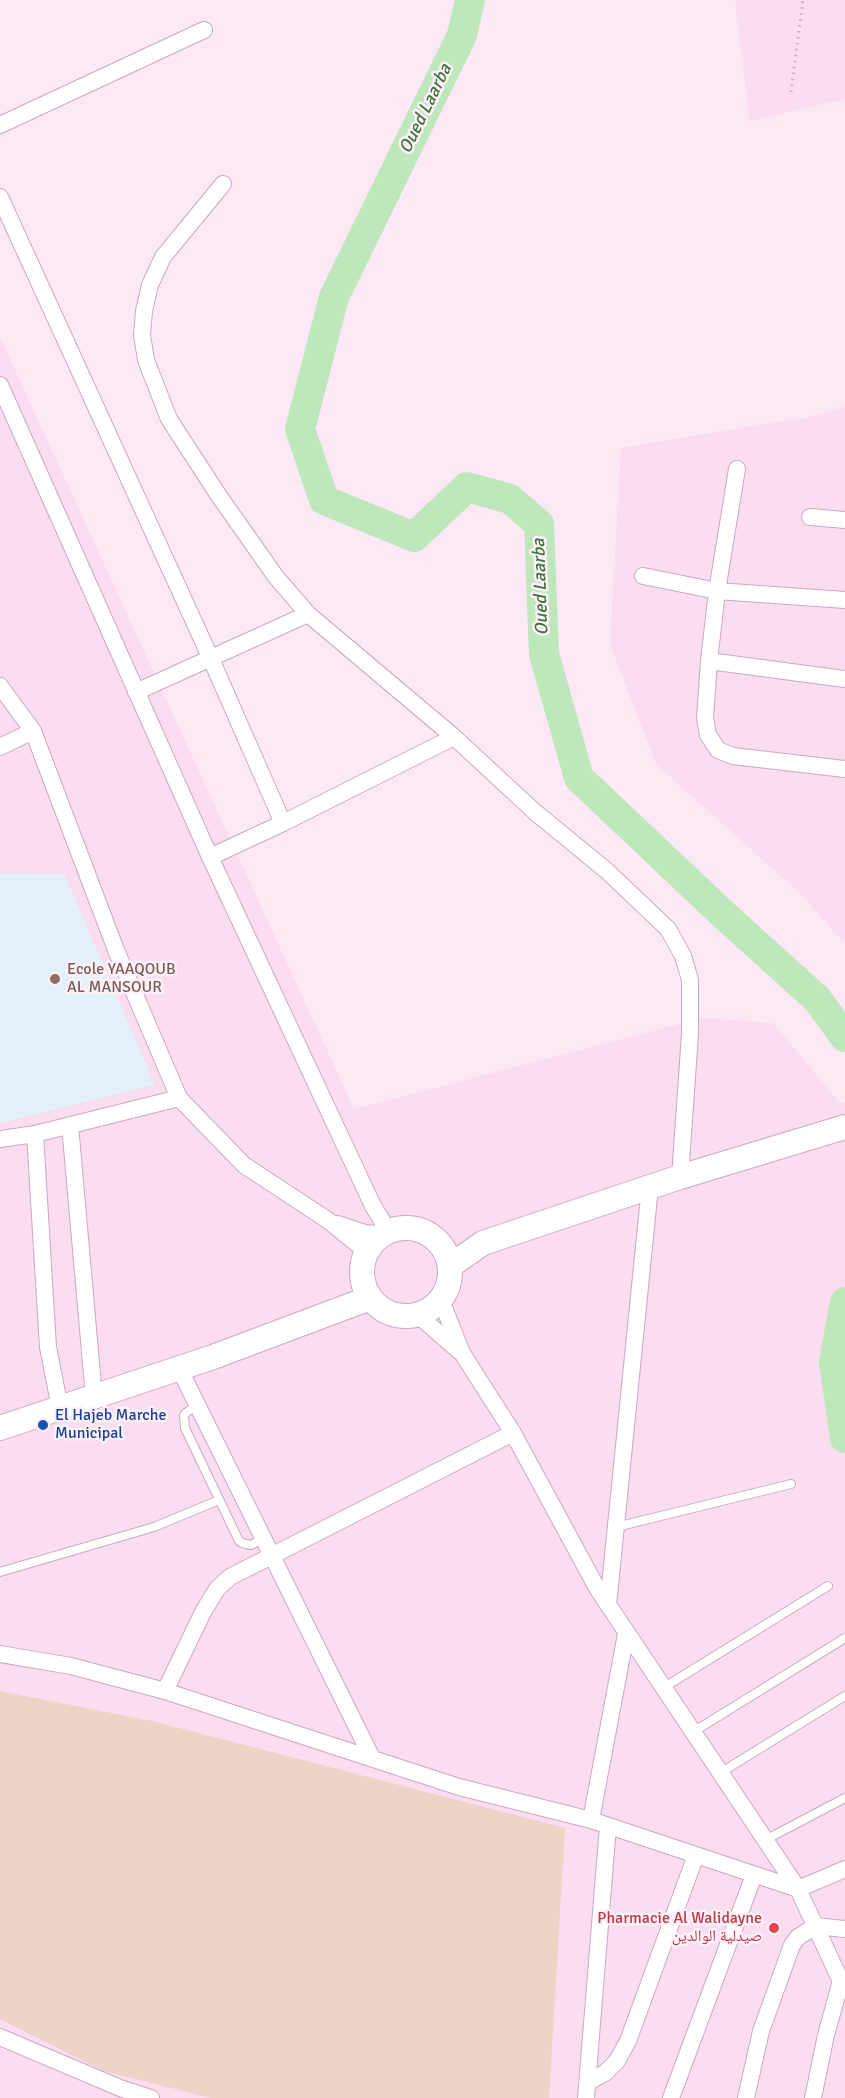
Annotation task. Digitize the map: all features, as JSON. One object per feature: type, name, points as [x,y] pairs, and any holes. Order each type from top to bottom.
[{"type":"street","points":[[0,125],[204,30]]},
{"type":"street","points":[[223,184],[163,257],[150,285],[144,311],[142,335],[146,360],[169,419],[263,559],[308,614],[454,737],[535,812],[608,871],[668,928],[683,956],[690,980],[690,1034],[680,1177]]},
{"type":"street","points":[[0,197],[211,659],[283,823]]},
{"type":"street","points":[[0,385],[210,857],[373,1206],[375,1248],[364,1287],[370,1299],[380,1308],[392,1314],[418,1315],[431,1309],[441,1300],[451,1278],[446,1253],[439,1242],[429,1234],[416,1229],[402,1228],[375,1248],[321,1316]]},
{"type":"street","points":[[737,469],[717,591],[709,661],[705,718],[708,735],[718,750],[734,756],[845,769]]},
{"type":"street","points":[[810,517],[845,520]]},
{"type":"street","points":[[643,576],[717,591],[845,600]]},
{"type":"street","points":[[136,692],[308,614]]},
{"type":"street","points":[[709,661],[845,679]]},
{"type":"street","points":[[0,686],[33,730],[116,950],[179,1098],[244,1165],[329,1221],[375,1248]]},
{"type":"street","points":[[0,747],[33,730]]},
{"type":"street","points":[[210,857],[454,737]]},
{"type":"street","points":[[0,1139],[35,1134],[179,1098]]},
{"type":"street","points":[[70,1125],[94,1397]]},
{"type":"street","points":[[450,1266],[483,1243],[680,1177],[845,1127]]},
{"type":"street","points":[[35,1134],[48,1347],[60,1408]]},
{"type":"street","points":[[608,1605],[650,1187]]},
{"type":"street","points":[[329,1221],[365,1233],[375,1248]]},
{"type":"street","points":[[439,1242],[483,1243]]},
{"type":"street","points":[[0,1428],[179,1368],[370,1299]]},
{"type":"street","points":[[441,1300],[462,1353],[513,1433],[608,1605],[798,1889],[816,1926],[843,1986],[826,2035],[813,2098]]},
{"type":"street","points":[[418,1315],[462,1353]]},
{"type":"street","points":[[179,1368],[372,1758]]},
{"type":"street","points":[[165,1690],[203,1612],[218,1589],[230,1577],[513,1433]]},
{"type":"street","points":[[591,1820],[626,1634]]},
{"type":"street","points":[[0,1654],[71,1666],[165,1690],[459,1787],[591,1820],[798,1889],[845,1869]]},
{"type":"street","points":[[587,2090],[608,1826]]},
{"type":"street","points":[[587,2090],[617,2061],[628,2042],[696,1855]]},
{"type":"street","points":[[671,2098],[754,1875]]},
{"type":"street","points":[[746,2098],[761,2031],[792,1945],[798,1937],[816,1926],[845,1929]]},
{"type":"street","points":[[0,2037],[120,2088],[151,2098]]},
{"type":"lane","points":[[198,1405],[184,1415],[185,1428],[219,1500],[242,1543],[251,1545],[264,1538]]},
{"type":"lane","points":[[616,1527],[790,1484]]},
{"type":"lane","points":[[0,1572],[154,1527],[219,1500]]},
{"type":"lane","points":[[663,1688],[828,1586]]},
{"type":"lane","points":[[692,1732],[845,1638]]},
{"type":"lane","points":[[720,1773],[845,1696]]},
{"type":"lane","points":[[765,1840],[845,1798]]},
{"type":"path","points":[[791,92],[803,0]]},
{"type":"shaded area","points":[[735,0],[845,0],[845,99],[750,121]]},
{"type":"shaded area","points":[[0,337],[354,1109],[703,1018],[773,1023],[840,1103],[845,1102],[845,2098],[0,2098]]},
{"type":"shaded area","points":[[845,407],[845,944],[802,895],[656,764],[610,644],[621,448],[810,417]]},
{"type":"shaded area","name":"Ecole YAAQOUB AL MANSOUR","points":[[0,873],[64,874],[155,1085],[0,1123]]},
{"type":"shaded area","points":[[0,1691],[152,1721],[565,1828],[549,2098],[211,2098],[104,2071],[0,2019]]},
{"type":"waterway","name":"Oued Laarba","points":[[470,0],[462,35],[334,297],[300,429],[324,500],[414,537],[467,487],[510,499],[539,524],[544,654],[579,778],[817,999],[845,1037]]},
{"type":"waterway","name":"Oued Laarba","points":[[845,1302],[834,1362],[845,1438]]},
{"type":"place","name":"Ecole YAAQOUB AL MANSOUR","points":[[55,979]]},
{"type":"place","name":"El Hajeb Marche Municipal","points":[[43,1425]]},
{"type":"place","name":"Pharmacie Al Walidayne صيدلية الوالدين","points":[[774,1928]]}]
